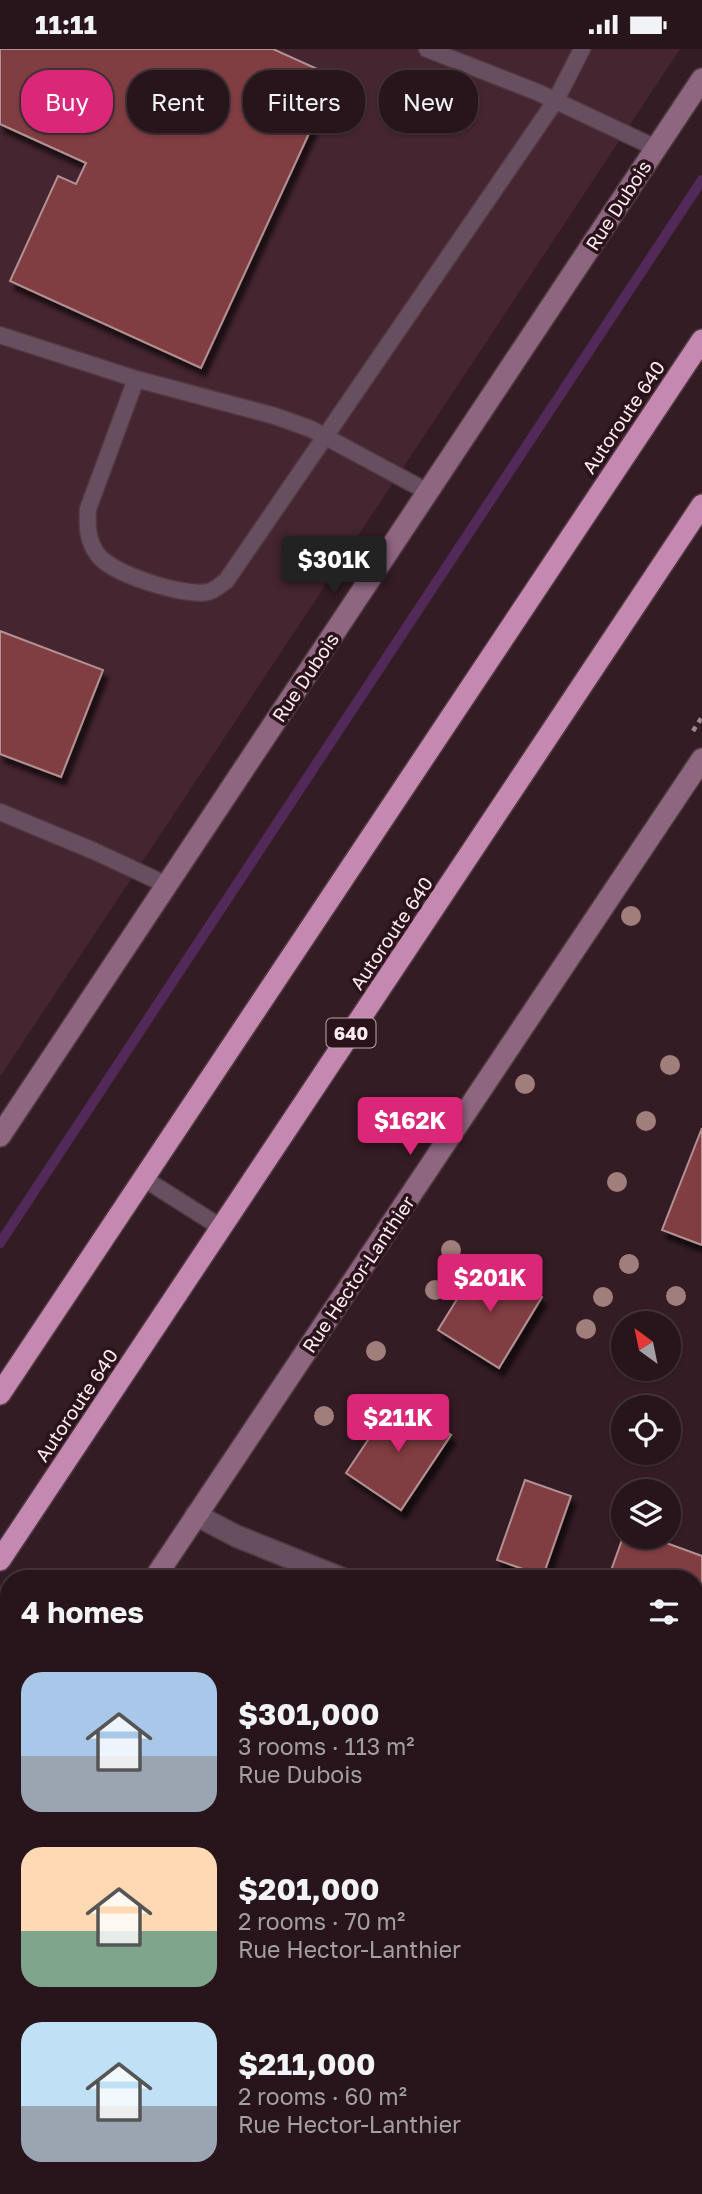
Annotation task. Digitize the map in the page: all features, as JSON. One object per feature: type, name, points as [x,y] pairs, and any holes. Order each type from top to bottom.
[{"type":"highway","name":"Autoroute 640","points":[[0,1394],[702,340]]},
{"type":"highway","name":"Autoroute 640","points":[[0,1560],[702,505]]},
{"type":"street","name":"Rue Dubois","points":[[1,1132],[702,79]]},
{"type":"street","name":"Rue Hector-Lanthier","points":[[160,1570],[702,759]]},
{"type":"street","points":[[196,1515],[236,1536],[321,1570]]},
{"type":"lane","points":[[427,49],[556,100],[656,148]]},
{"type":"lane","points":[[136,379],[88,509],[87,529],[92,547],[100,558],[155,585],[197,593],[211,592],[226,581],[556,100],[582,49]]},
{"type":"lane","points":[[0,335],[136,379],[275,416],[326,434],[428,492]]},
{"type":"lane","points":[[0,812],[167,885]]},
{"type":"lane","points":[[143,1178],[222,1227]]},
{"type":"shaded area","points":[[0,49],[680,49],[0,1077]]},
{"type":"building","points":[[0,49],[273,49],[320,70],[243,70],[243,133],[309,133],[201,368],[10,281],[58,176],[76,184],[86,163],[0,124]]},
{"type":"building","points":[[0,631],[103,670],[61,777],[0,754]]},
{"type":"building","points":[[702,1128],[702,1245],[662,1230]]},
{"type":"building","points":[[482,1259],[542,1297],[499,1368],[438,1330]]},
{"type":"building","points":[[396,1398],[451,1435],[401,1510],[346,1473]]},
{"type":"building","points":[[525,1480],[571,1496],[545,1570],[526,1570],[497,1560]]},
{"type":"building","points":[[681,1548],[702,1556],[702,1570],[611,1570],[619,1549]]},
{"type":"waterway","points":[[0,1243],[702,180]]}]
